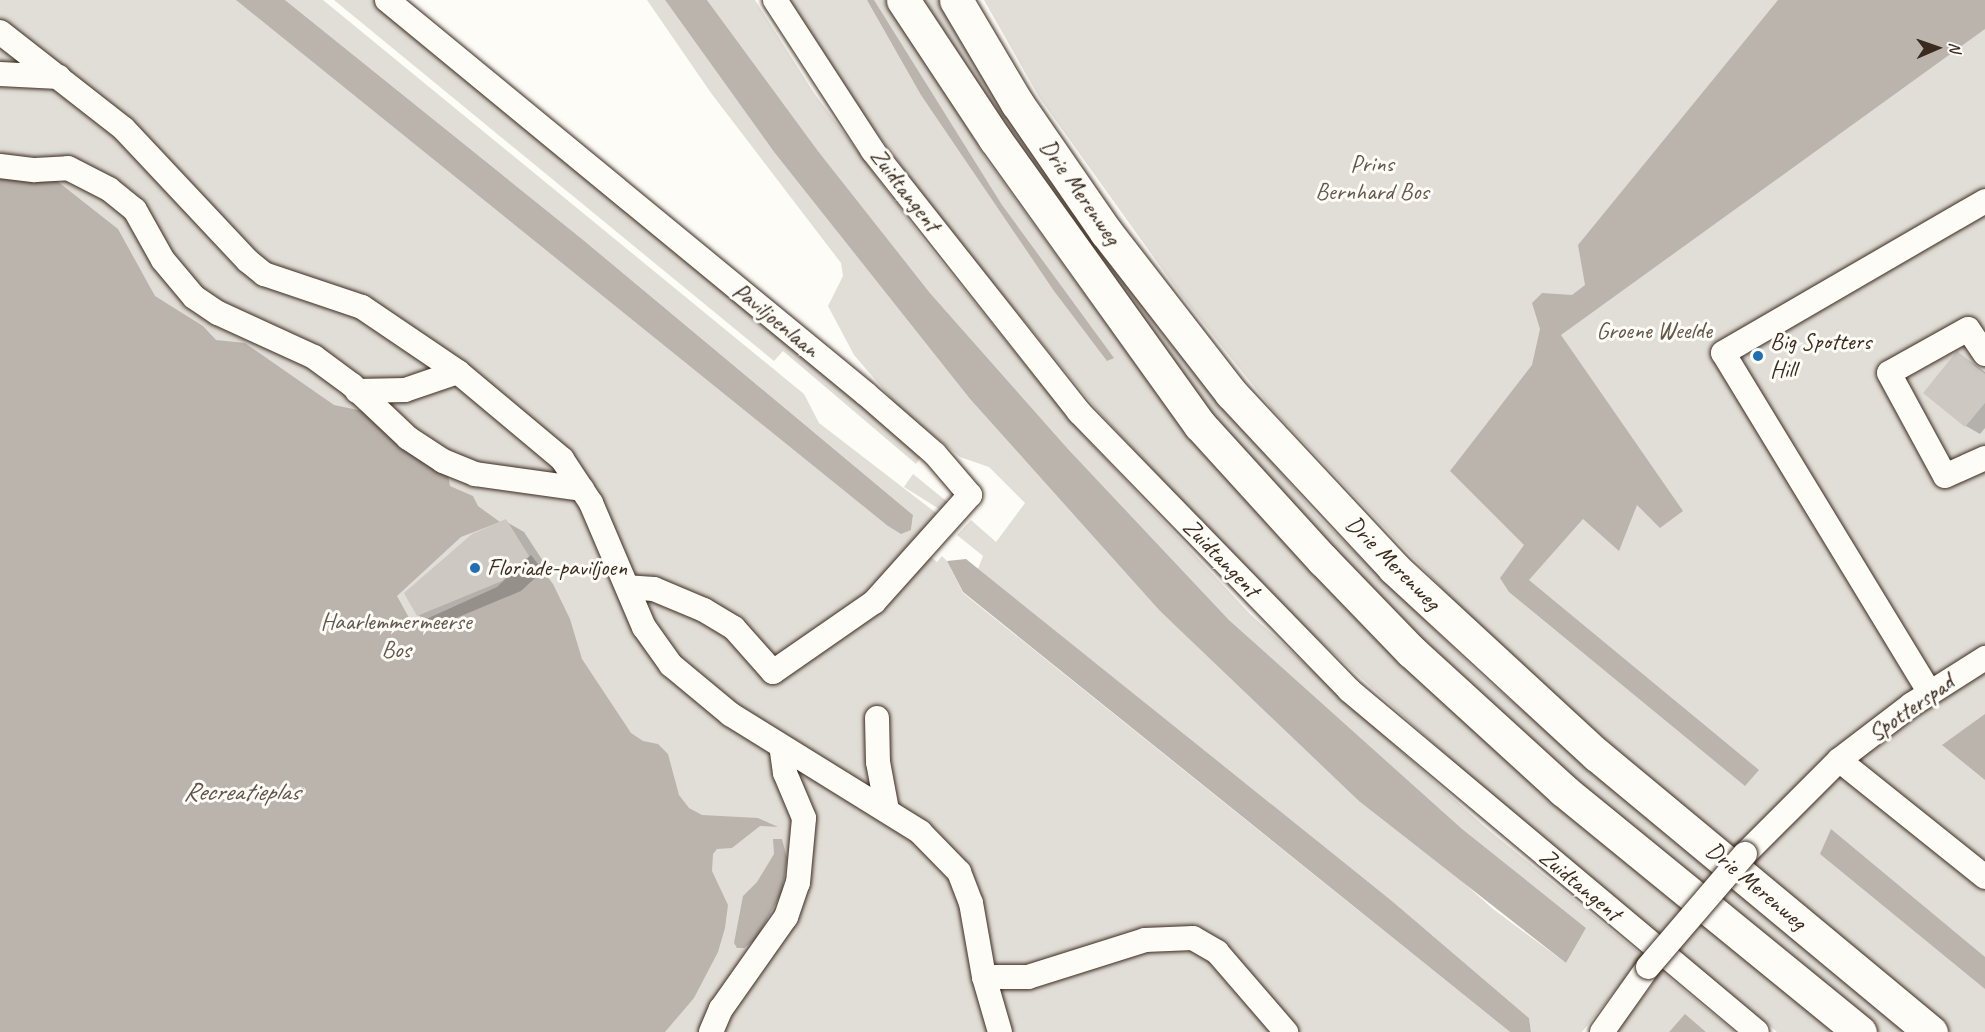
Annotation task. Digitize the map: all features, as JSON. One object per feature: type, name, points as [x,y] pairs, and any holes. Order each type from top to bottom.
[{"type":"highway","name":"Drie Merenweg","points":[[903,0],[921,32],[1063,237],[1200,425],[1315,552],[1411,651],[1563,790],[1860,1032]]},
{"type":"highway","name":"Drie Merenweg","points":[[956,0],[1017,103],[1106,232],[1231,393],[1378,550],[1597,754],[1931,1032]]},
{"type":"street","name":"Paviljoenlaan","points":[[387,0],[866,394],[934,454],[970,495],[904,573],[874,602],[773,672],[734,628],[704,610],[654,589],[628,587]]},
{"type":"street","name":"Zuidtangent","points":[[776,0],[873,151],[1088,420],[1349,690],[1757,1032]]},
{"type":"street","points":[[0,32],[124,129],[224,240],[264,274],[342,297],[362,307],[458,372],[546,443],[582,489],[645,627],[671,665],[716,704],[920,832],[959,872],[975,920],[984,977],[1000,1032]]},
{"type":"street","points":[[0,74],[59,77]]},
{"type":"street","points":[[0,166],[35,170],[68,168],[109,189],[135,210],[163,260],[194,297],[218,313],[314,357],[357,391],[408,438],[483,486],[582,489]]},
{"type":"street","points":[[1930,693],[1723,353],[1985,201]]},
{"type":"street","points":[[1985,354],[1968,329],[1889,373],[1945,476],[1985,458]]},
{"type":"street","points":[[357,391],[405,390],[458,372]]},
{"type":"street","name":"Spotterspad","points":[[1602,1032],[1647,967],[1745,854],[1839,760],[1930,693],[1985,658]]},
{"type":"street","points":[[877,718],[878,762],[888,810]]},
{"type":"street","points":[[711,1032],[725,1002],[786,917],[798,883],[804,818],[785,773],[781,746]]},
{"type":"street","points":[[1839,760],[1985,877]]},
{"type":"street","points":[[984,977],[1029,977],[1145,940],[1193,938],[1217,952],[1286,1032]]},
{"type":"green space","name":"Haarlemmermeerse Bos","points":[[0,0],[248,0],[911,530],[913,515],[582,239],[285,0],[323,0],[804,394],[819,423],[940,516],[916,545],[937,562],[942,556],[947,561],[963,593],[1510,1032],[0,1032]]},
{"type":"green space","points":[[334,0],[374,0],[772,325],[922,455],[916,464],[783,351],[774,361]]},
{"type":"green space","points":[[647,0],[665,0],[774,152],[970,399],[1159,610],[1493,909],[1566,963],[1586,928],[1462,830],[1229,620],[1068,449],[930,293],[818,151],[707,0],[755,0],[814,93],[926,243],[1077,428],[1250,614],[1485,827],[1643,956],[1582,1032],[1531,1032],[1529,1018],[1392,901],[978,569],[983,556],[957,535],[971,520],[996,542],[1025,503],[989,467],[960,457],[897,405],[854,355],[828,306],[843,276],[841,263],[711,93]]},
{"type":"green space","points":[[787,0],[892,0],[984,156],[1147,380],[1315,572],[1844,1032],[1777,1032],[1503,806],[1269,595],[1098,411],[947,227],[836,78]]},
{"type":"green space","points":[[912,0],[939,0],[1009,116],[1095,243],[1175,349],[1317,515],[1483,677],[1911,1032],[1878,1032],[1783,956],[1513,732],[1327,552],[1150,351]]},
{"type":"green space","name":"Groene Weelde","points":[[984,0],[1985,0],[1985,1032],[1950,1032],[1566,706],[1470,618],[1272,409],[1180,294],[1039,97]]},
{"type":"green space","points":[[913,474],[950,504],[944,512],[904,487]]},
{"type":"green space","points":[[1662,972],[1735,1032],[1706,1032],[1685,1015],[1669,1032],[1616,1032]]},
{"type":"water","points":[[236,0],[285,0],[582,239],[913,515],[911,530],[901,534],[888,526]]},
{"type":"water","points":[[665,0],[707,0],[818,151],[930,293],[1068,449],[1229,620],[1462,829],[1586,928],[1566,963],[1359,801],[1159,610],[970,399],[774,152]]},
{"type":"water","points":[[867,0],[874,0],[1002,205],[1114,358],[1107,361],[1054,291],[921,95]]},
{"type":"water","points":[[1778,0],[1985,0],[1985,29],[1561,335],[1683,511],[1660,528],[1637,505],[1619,551],[1583,519],[1529,580],[1759,770],[1745,786],[1509,592],[1500,578],[1524,545],[1450,471],[1532,365],[1540,329],[1532,303],[1542,293],[1572,295],[1585,285],[1578,245]]},
{"type":"water","name":"Recreatieplas","points":[[0,175],[57,181],[118,229],[155,296],[203,326],[216,340],[245,343],[334,405],[363,411],[448,474],[450,486],[473,496],[478,506],[500,522],[461,537],[397,596],[413,625],[497,587],[531,555],[553,584],[570,619],[582,659],[631,733],[643,741],[658,744],[668,754],[679,795],[689,808],[702,815],[758,818],[778,827],[760,826],[732,848],[717,849],[713,854],[712,871],[728,905],[725,928],[718,952],[694,998],[665,1032],[0,1032]]},
{"type":"water","points":[[966,559],[1392,901],[1529,1018],[1531,1032],[1510,1032],[963,592],[947,561]]},
{"type":"water","points":[[1985,714],[1985,780],[1942,745]]},
{"type":"water","points":[[1831,829],[1985,957],[1985,989],[1820,854]]},
{"type":"water","points":[[773,839],[782,839],[787,858],[782,892],[756,939],[744,948],[737,948],[734,943],[743,896],[757,882],[774,854]]},
{"type":"water","points":[[1685,1014],[1706,1032],[1669,1032]]},
{"type":"building","points":[[1957,351],[1985,374],[1985,403],[1965,427],[1923,393]]},
{"type":"building","name":"Floriade-paviljoen","points":[[506,519],[529,556],[502,581],[417,616],[404,593],[472,534]]},
{"type":"place","name":"Big Spotters Hill","points":[[1758,356]]},
{"type":"place","name":"Floriade-paviljoen","points":[[475,568]]},
{"type":"park label","name":"Prins Bernhard Bos","points":[[1372,178]]}]
